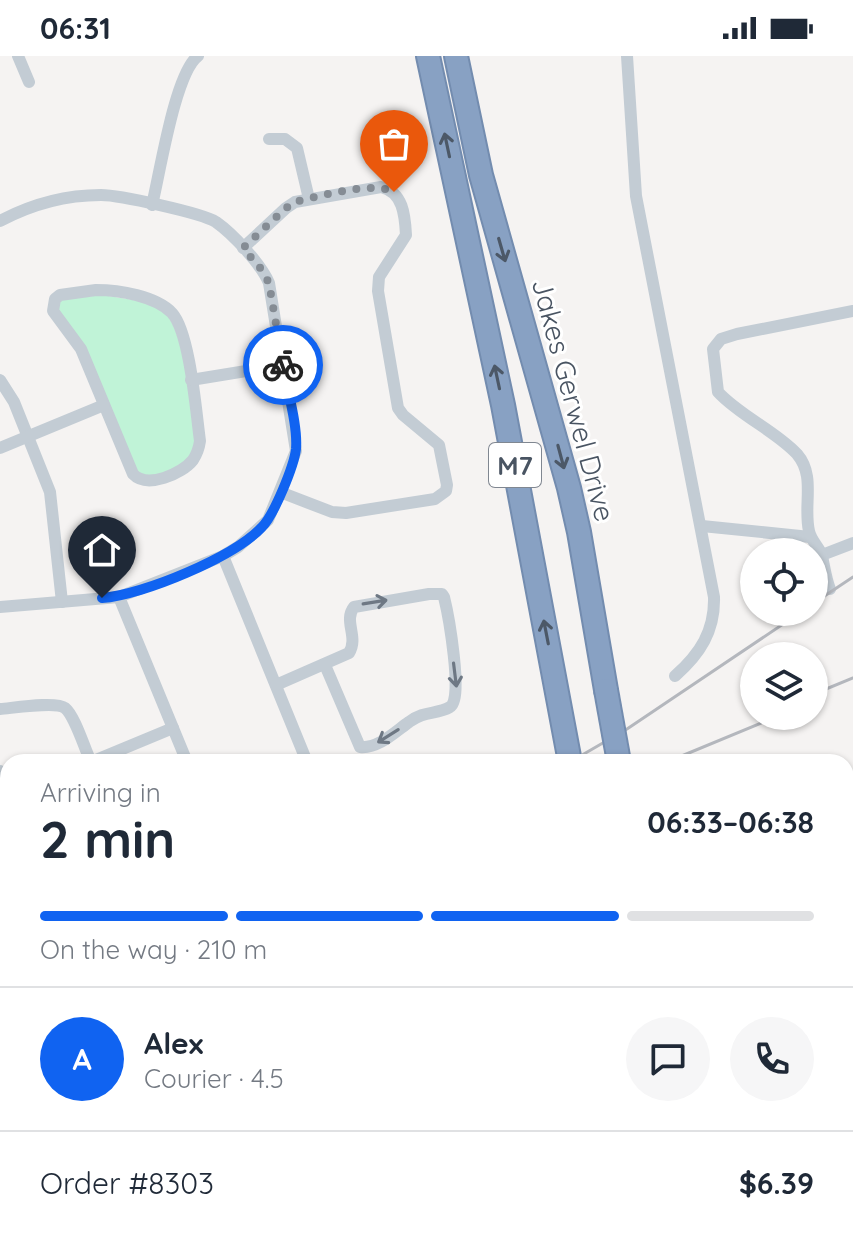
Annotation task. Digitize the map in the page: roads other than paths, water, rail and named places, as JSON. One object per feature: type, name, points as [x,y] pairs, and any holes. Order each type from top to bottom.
[{"type":"highway","name":"M7","points":[[428,56],[503,405],[569,754]]},
{"type":"highway","name":"Jakes Gerwel Drive","points":[[456,56],[484,187],[573,503],[618,754]]},
{"type":"street","points":[[18,56],[29,82]]},
{"type":"street","points":[[152,205],[180,85],[189,64],[198,56]]},
{"type":"street","points":[[627,56],[636,196],[713,586],[714,609],[706,641],[699,653],[675,676]]},
{"type":"street","points":[[269,139],[285,139],[297,148],[309,199]]},
{"type":"street","points":[[243,248],[286,208],[309,199],[381,187],[394,192],[401,202],[406,235],[379,277],[380,304],[398,408],[439,445],[447,485],[446,491],[435,499],[346,513],[332,512],[280,492]]},
{"type":"street","points":[[0,221],[40,203],[89,196],[113,196],[215,221],[243,248],[269,283],[296,451],[262,527],[223,556],[119,597],[0,607]]},
{"type":"street","points":[[105,290],[159,304],[169,310],[181,326],[200,441],[198,450],[183,468],[153,481],[142,480],[133,474],[104,405],[81,349],[55,316],[53,307],[60,295],[105,290]]},
{"type":"street","points":[[702,526],[810,537],[805,511],[809,486],[806,468],[796,453],[718,392],[713,349],[721,339],[737,334],[853,311]]},
{"type":"street","points":[[191,380],[283,365]]},
{"type":"street","points":[[0,380],[14,402],[46,479],[54,508],[62,602]]},
{"type":"street","points":[[0,448],[104,405]]},
{"type":"street","points":[[828,553],[853,543]]},
{"type":"street","points":[[223,556],[304,754]]},
{"type":"street","points":[[828,584],[830,589]]},
{"type":"street","points":[[276,685],[325,665],[352,649],[349,615],[354,607],[429,594],[442,594],[444,597],[456,683],[455,701],[450,707],[422,713],[388,738],[367,748],[360,747],[325,665]]},
{"type":"street","points":[[119,597],[184,754]]},
{"type":"street","points":[[0,709],[63,707],[70,714],[88,754]]},
{"type":"street","points":[[110,754],[173,728]]},
{"type":"railway","points":[[828,594],[853,577]]},
{"type":"railway","points":[[584,754],[627,729],[780,626]]},
{"type":"railway","points":[[828,688],[853,678]]},
{"type":"railway","points":[[686,754],[744,730]]}]
